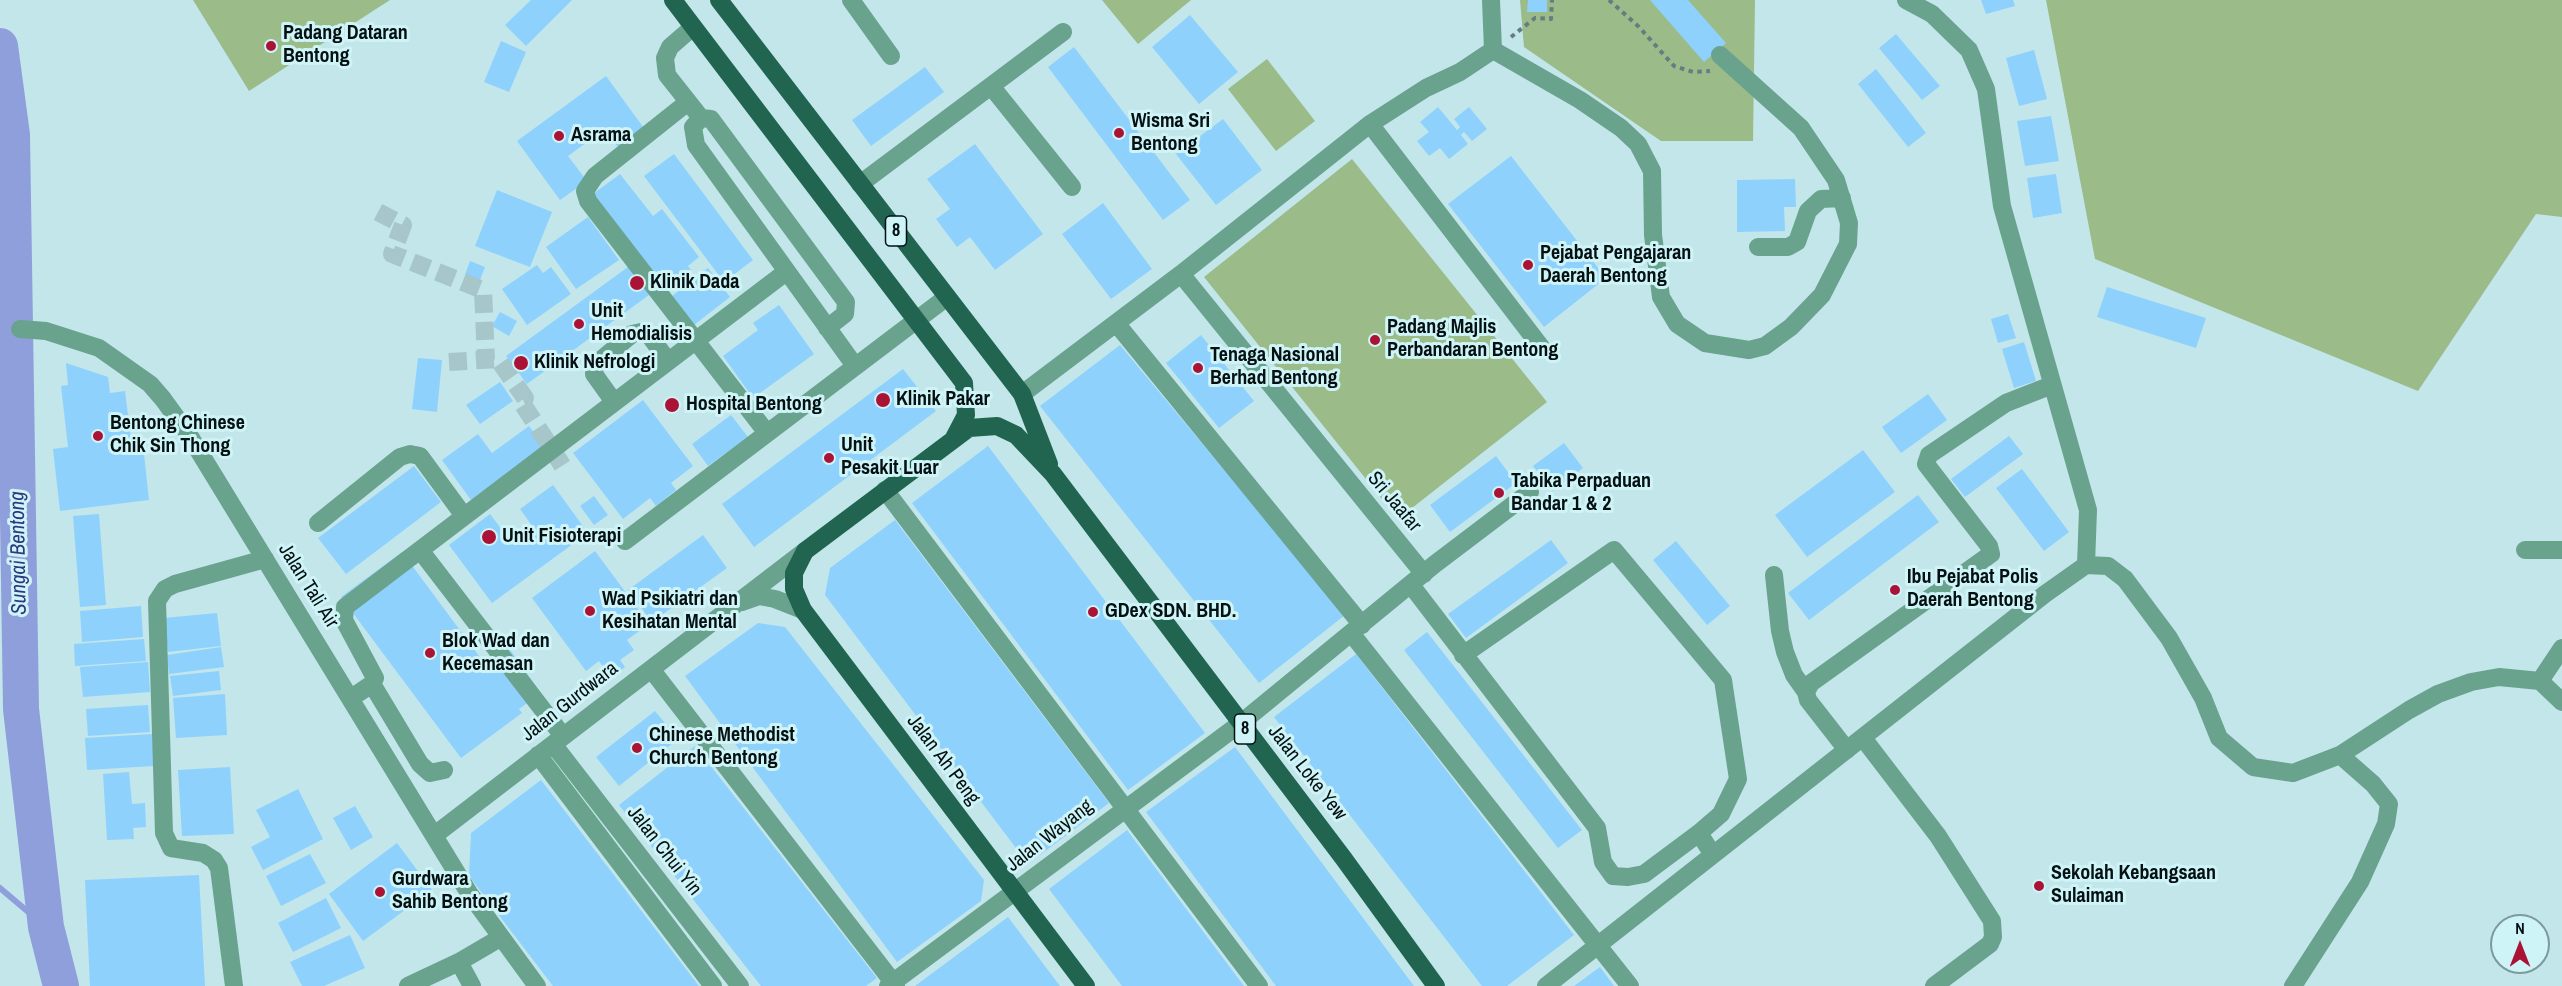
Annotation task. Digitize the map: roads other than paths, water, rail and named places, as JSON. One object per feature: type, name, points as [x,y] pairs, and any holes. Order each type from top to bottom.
[{"type":"main road","name":"8","points":[[673,0],[964,383],[966,415],[953,440]]},
{"type":"main road","name":"8","points":[[719,0],[1022,394],[1053,474]]},
{"type":"main road","points":[[805,551],[969,428],[997,426],[1016,435],[1053,474]]},
{"type":"main road","name":"Jalan Loke Yew","points":[[1053,474],[1344,859],[1436,986]]},
{"type":"main road","name":"Jalan Ah Peng","points":[[805,551],[794,573],[794,589],[803,610],[1086,986]]},
{"type":"street","points":[[851,0],[891,57]]},
{"type":"street","points":[[1491,0],[1493,50]]},
{"type":"street","points":[[1906,0],[1932,14],[1969,50],[1986,89],[2002,207],[2088,510],[2086,565]]},
{"type":"street","points":[[693,27],[670,47],[664,67],[701,118],[711,119],[846,302],[844,314],[827,328]]},
{"type":"street","points":[[860,184],[1063,32]]},
{"type":"street","points":[[1022,394],[1181,274],[1370,124],[1426,88],[1460,72],[1493,50]]},
{"type":"street","points":[[1493,50],[1580,100],[1621,128],[1638,144],[1652,171],[1653,236],[1661,297],[1677,324],[1705,344],[1749,350],[1765,346],[1791,327],[1822,295],[1848,244],[1849,223],[1836,180],[1801,128],[1720,55]]},
{"type":"street","points":[[991,86],[1072,187]]},
{"type":"street","points":[[688,102],[595,176],[585,191],[588,201],[767,433]]},
{"type":"street","points":[[701,118],[693,127],[696,145],[855,366]]},
{"type":"street","points":[[1370,124],[1541,347]]},
{"type":"street","points":[[1758,247],[1788,246],[1797,242],[1808,211],[1814,205],[1821,199],[1842,198]]},
{"type":"street","points":[[351,698],[372,684],[375,678],[344,620],[345,607],[786,272]]},
{"type":"street","name":"Sri Jaafar","points":[[1181,274],[1418,579],[1464,655],[1597,828],[1603,862],[1613,876],[1628,878],[1644,874],[1699,833]]},
{"type":"street","points":[[625,541],[947,297]]},
{"type":"street","points":[[1116,323],[1357,629],[1630,986]]},
{"type":"street","name":"Jalan Tali Air","points":[[20,330],[46,331],[99,348],[150,384],[189,435],[436,834],[469,893],[537,986]]},
{"type":"street","points":[[614,402],[594,374],[595,365],[632,334],[640,332],[649,335],[668,361]]},
{"type":"street","points":[[1806,692],[1811,683],[1990,557],[1989,546],[1929,468],[1926,459],[2006,403],[2052,386]]},
{"type":"street","points":[[318,524],[400,457],[410,454],[420,456],[464,516]]},
{"type":"street","points":[[885,490],[1259,986]]},
{"type":"street","points":[[1240,723],[1530,492]]},
{"type":"street","name":"Jalan Chui Yin","points":[[420,550],[740,986]]},
{"type":"street","points":[[1464,655],[1614,550],[1723,680],[1738,779],[1721,814],[1699,833],[1713,855]]},
{"type":"street","points":[[2525,550],[2562,550]]},
{"type":"street","name":"Jalan Gurdwara","points":[[436,834],[805,551]]},
{"type":"street","points":[[234,986],[219,868],[214,860],[203,853],[171,848],[164,832],[157,601],[165,590],[175,584],[265,559]]},
{"type":"street","points":[[1546,986],[2045,594],[2086,565],[2108,566],[2125,579],[2169,638],[2203,699],[2219,738],[2253,766],[2293,773],[2340,755],[2438,694],[2471,682],[2499,677],[2540,681],[2562,702]]},
{"type":"street","points":[[1774,575],[1780,631],[1794,675],[1806,692],[1808,700],[1847,750]]},
{"type":"street","points":[[732,606],[759,596],[775,599],[803,610]]},
{"type":"street","points":[[2540,681],[2562,648]]},
{"type":"street","points":[[651,669],[892,985]]},
{"type":"street","points":[[372,684],[420,764],[430,773],[444,770]]},
{"type":"street","name":"Jalan Wayang","points":[[892,985],[1125,807],[1240,723]]},
{"type":"street","points":[[1863,738],[1938,836],[1992,921],[1994,937],[1990,944],[1934,986]]},
{"type":"street","points":[[538,755],[713,986]]},
{"type":"street","points":[[2294,986],[2360,882],[2386,824],[2389,804],[2373,784],[2340,755]]},
{"type":"street","points":[[408,986],[459,962],[500,938]]},
{"type":"street","points":[[459,962],[472,986]]},
{"type":"waterway","name":"Sungai Bentong","points":[[0,46],[12,135],[21,709],[46,927],[61,986]]},
{"type":"waterway","points":[[0,888],[46,927]]},
{"type":"tunnel","points":[[378,212],[403,225],[392,254],[483,290],[486,360]]},
{"type":"tunnel","points":[[449,362],[498,359],[525,398],[520,400],[564,468]]},
{"type":"place","name":"Padang Dataran Bentong","points":[[271,46]]},
{"type":"place","name":"Wisma Sri Bentong","points":[[1119,133]]},
{"type":"place","name":"Asrama","points":[[559,136]]},
{"type":"place","name":"Pejabat Pengajaran Daerah Bentong","points":[[1528,265]]},
{"type":"place","name":"Klinik Dada","points":[[637,283]]},
{"type":"place","name":"Unit Hemodialisis","points":[[579,324]]},
{"type":"place","name":"Padang Majlis Perbandaran Bentong","points":[[1375,340]]},
{"type":"place","name":"Klinik Nefrologi","points":[[521,363]]},
{"type":"place","name":"Tenaga Nasional Berhad Bentong","points":[[1198,368]]},
{"type":"place","name":"Klinik Pakar","points":[[883,400]]},
{"type":"place","name":"Hospital Bentong","points":[[672,405]]},
{"type":"place","name":"Bentong Chinese Chik Sin Thong","points":[[98,436]]},
{"type":"place","name":"Unit Pesakit Luar","points":[[829,458]]},
{"type":"place","name":"Tabika Perpaduan Bandar 1 & 2","points":[[1499,493]]},
{"type":"place","name":"Unit Fisioterapi","points":[[489,537]]},
{"type":"place","name":"Ibu Pejabat Polis Daerah Bentong","points":[[1895,590]]},
{"type":"place","name":"Wad Psikiatri dan Kesihatan Mental","points":[[590,611]]},
{"type":"place","name":"GDex SDN. BHD.","points":[[1093,612]]},
{"type":"place","name":"Blok Wad dan Kecemasan","points":[[430,653]]},
{"type":"place","name":"Chinese Methodist Church Bentong","points":[[637,748]]},
{"type":"place","name":"Sekolah Kebangsaan Sulaiman","points":[[2039,886]]},
{"type":"place","name":"Gurdwara Sahib Bentong","points":[[380,892]]}]
